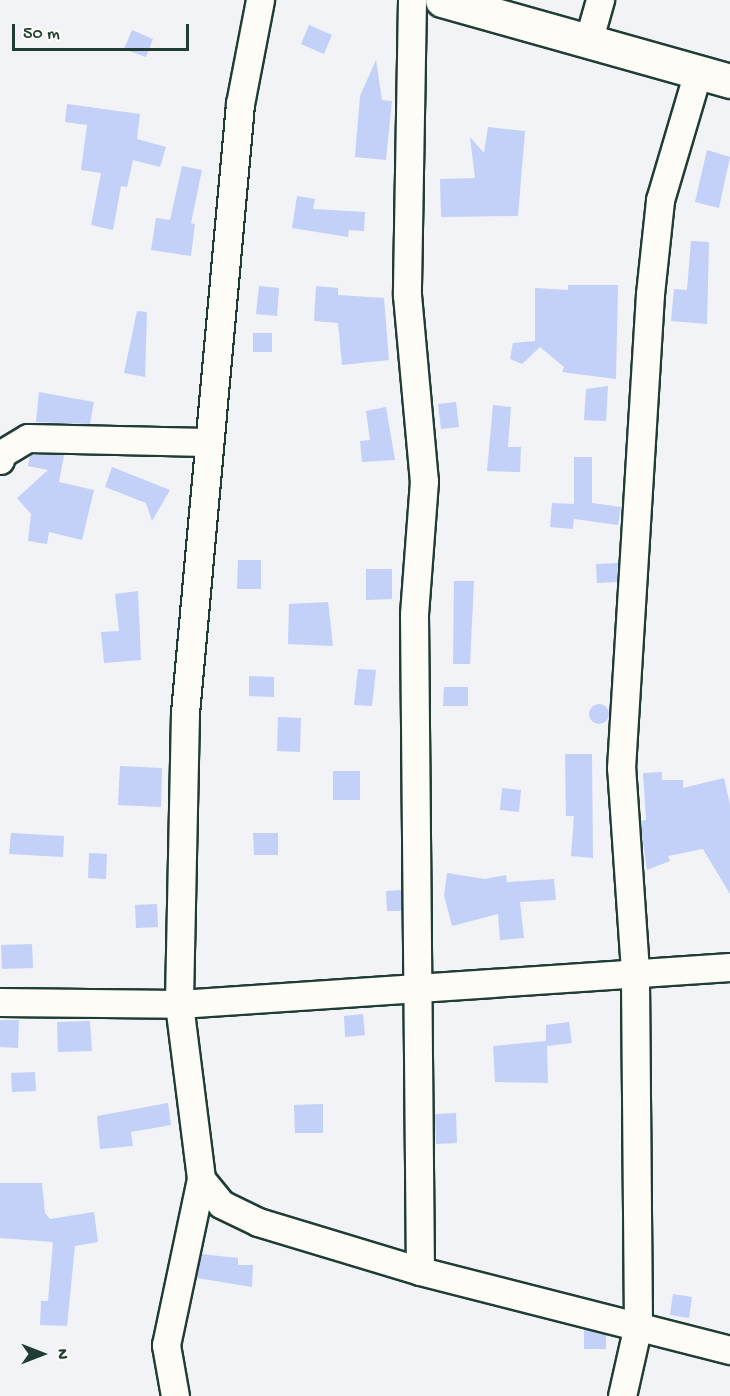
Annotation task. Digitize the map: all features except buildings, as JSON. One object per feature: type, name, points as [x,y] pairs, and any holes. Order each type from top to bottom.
[{"type":"street","points":[[175,1396],[166,1345],[201,1179],[179,1004],[185,713],[206,442],[240,104],[260,0]]},
{"type":"street","points":[[412,0],[407,295],[424,481],[414,615],[420,1271]]},
{"type":"street","points":[[442,0],[730,81]]},
{"type":"street","points":[[588,42],[600,0]]},
{"type":"street","points":[[622,1396],[638,1324],[635,971],[621,768],[650,294],[660,200],[698,72]]},
{"type":"street","points":[[0,460],[1,454],[28,438],[206,442]]},
{"type":"street","points":[[0,1002],[179,1004],[417,991],[635,971],[730,967]]},
{"type":"street","points":[[201,1179],[220,1204],[258,1222],[420,1271],[638,1324],[730,1350]]}]
